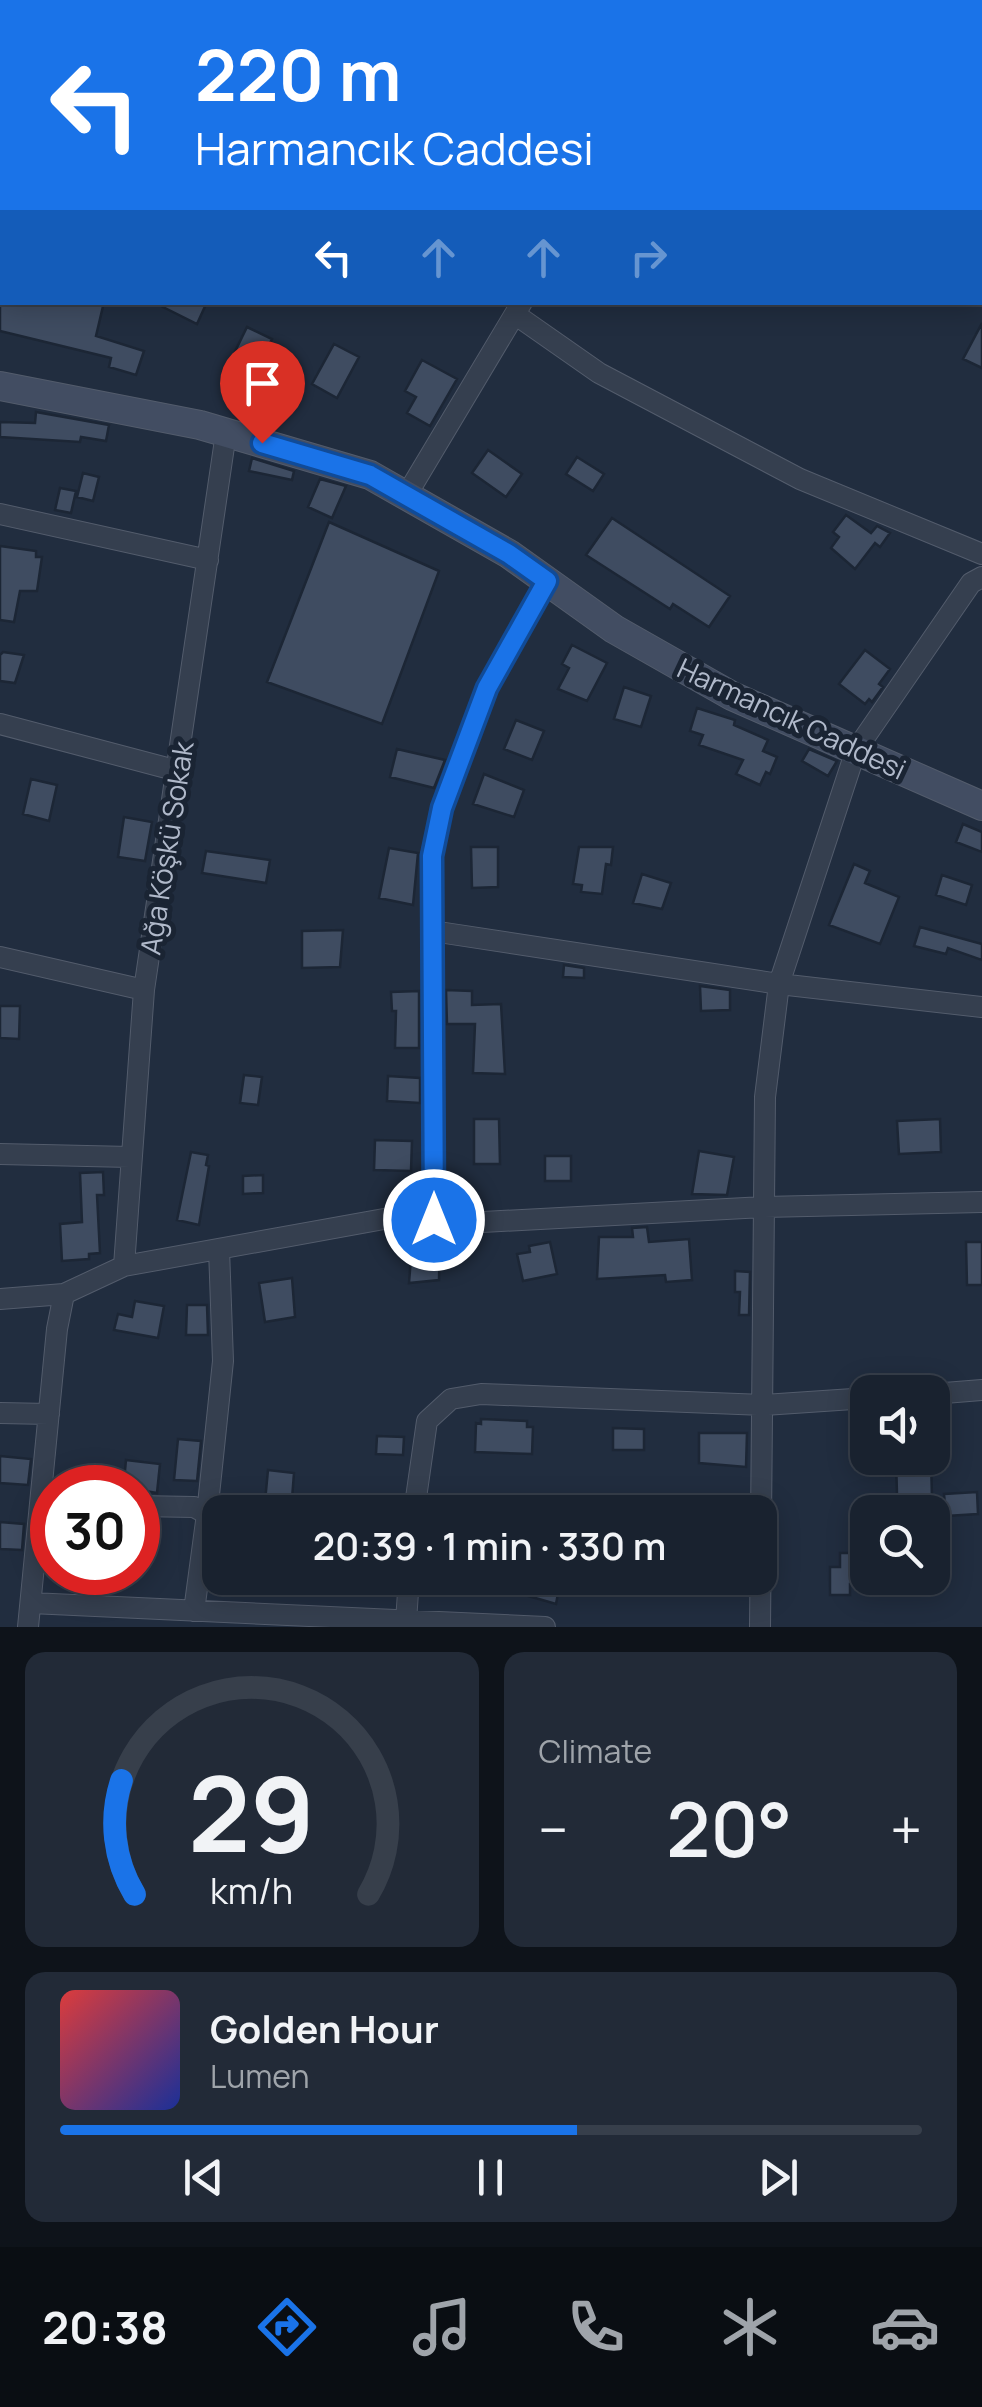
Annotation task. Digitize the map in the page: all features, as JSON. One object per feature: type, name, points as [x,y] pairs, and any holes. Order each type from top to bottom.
[{"type":"street","points":[[406,496],[519,309],[598,373],[800,479],[982,554]]},
{"type":"street","name":"Harmancık Caddesi","points":[[0,386],[226,433],[370,475],[509,554],[614,629],[732,696],[982,806]]},
{"type":"street","name":"Ağa Köşkü Sokak","points":[[124,1266],[144,990],[226,433]]},
{"type":"street","points":[[0,514],[208,560]]},
{"type":"street","points":[[760,1627],[765,1097],[780,984],[856,750],[971,583],[982,577]]},
{"type":"street","points":[[434,1220],[432,856],[442,808],[487,688],[547,581]]},
{"type":"street","points":[[0,724],[178,771]]},
{"type":"street","points":[[432,932],[780,984],[982,1007]]},
{"type":"street","points":[[0,957],[144,990]]},
{"type":"street","points":[[0,1154],[130,1158]]},
{"type":"street","points":[[0,1299],[64,1294],[124,1266],[395,1217],[465,1224],[764,1207],[982,1202]]},
{"type":"street","points":[[209,1495],[222,1361],[220,1249]]},
{"type":"street","points":[[47,1465],[57,1329],[64,1294]]},
{"type":"street","points":[[950,1393],[982,1390]]},
{"type":"street","points":[[416,1495],[426,1421],[451,1399],[481,1394],[764,1405],[850,1399]]},
{"type":"street","points":[[0,1413],[49,1414]]},
{"type":"street","points":[[160,1506],[194,1507],[202,1511]]},
{"type":"street","points":[[194,1611],[202,1551]]},
{"type":"street","points":[[28,1627],[32,1595]]},
{"type":"street","points":[[406,1620],[407,1595]]},
{"type":"street","points":[[31,1603],[545,1627]]},
{"type":"building","points":[[0,305],[103,305],[96,336],[144,351],[136,375],[109,367],[111,358],[0,331]]},
{"type":"building","points":[[159,305],[206,305],[197,324]]},
{"type":"building","points":[[982,323],[982,368],[963,359]]},
{"type":"building","points":[[247,327],[272,339],[251,382],[226,370]]},
{"type":"building","points":[[334,344],[359,357],[337,398],[312,384]]},
{"type":"building","points":[[422,360],[457,379],[430,426],[407,413],[416,397],[405,391]]},
{"type":"building","points":[[36,412],[109,425],[106,441],[81,437],[80,442],[0,437],[0,422],[35,423]]},
{"type":"building","points":[[488,450],[522,474],[506,497],[472,473]]},
{"type":"building","points":[[577,457],[604,474],[593,491],[566,474]]},
{"type":"building","points":[[252,458],[294,471],[292,480],[249,471]]},
{"type":"building","points":[[83,473],[99,477],[93,501],[77,497]]},
{"type":"building","points":[[320,479],[346,486],[332,518],[308,507]]},
{"type":"building","points":[[60,488],[76,491],[71,513],[55,510]]},
{"type":"building","points":[[846,515],[871,533],[877,526],[890,533],[880,547],[875,543],[855,569],[831,548],[839,537],[833,532]]},
{"type":"building","points":[[612,518],[730,596],[709,627],[673,604],[670,609],[586,555]]},
{"type":"building","points":[[329,522],[439,571],[382,724],[267,682]]},
{"type":"building","points":[[0,546],[36,551],[36,557],[42,557],[37,591],[20,591],[14,622],[0,620]]},
{"type":"building","points":[[572,645],[607,663],[587,701],[558,689],[569,668],[562,664]]},
{"type":"building","points":[[865,650],[890,669],[879,684],[883,687],[872,702],[869,699],[865,704],[839,684]]},
{"type":"building","points":[[3,652],[24,655],[15,683],[0,681]]},
{"type":"building","points":[[624,687],[651,696],[641,727],[614,719]]},
{"type":"building","points":[[697,708],[735,720],[734,725],[768,740],[763,751],[777,757],[760,785],[736,774],[743,760],[699,745],[703,735],[690,731]]},
{"type":"building","points":[[516,720],[544,731],[532,760],[504,749]]},
{"type":"building","points":[[397,749],[445,760],[434,788],[390,777]]},
{"type":"building","points":[[809,749],[837,761],[828,776],[802,761]]},
{"type":"building","points":[[484,774],[524,790],[514,817],[473,804]]},
{"type":"building","points":[[31,779],[57,785],[49,821],[23,814]]},
{"type":"building","points":[[124,817],[152,822],[145,861],[118,857]]},
{"type":"building","points":[[963,824],[982,832],[982,852],[956,842]]},
{"type":"building","points":[[471,847],[498,847],[498,887],[472,888]]},
{"type":"building","points":[[579,847],[613,847],[602,894],[581,892],[582,885],[573,884]]},
{"type":"building","points":[[389,848],[418,853],[413,905],[379,898]]},
{"type":"building","points":[[206,851],[270,860],[266,883],[202,873]]},
{"type":"building","points":[[854,864],[870,871],[865,883],[899,897],[880,944],[829,925]]},
{"type":"building","points":[[642,874],[671,883],[662,909],[633,903]]},
{"type":"building","points":[[942,875],[972,885],[966,905],[936,895]]},
{"type":"building","points":[[920,927],[982,944],[982,960],[948,948],[946,954],[914,946]]},
{"type":"building","points":[[343,930],[340,967],[302,968],[302,931]]},
{"type":"building","points":[[564,965],[584,968],[584,978],[563,977]]},
{"type":"building","points":[[700,986],[730,990],[730,1010],[701,1011]]},
{"type":"building","points":[[446,990],[472,991],[472,1005],[501,1004],[505,1074],[473,1073],[475,1024],[447,1024]]},
{"type":"building","points":[[419,991],[419,1048],[395,1048],[396,1011],[392,1011],[391,992]]},
{"type":"building","points":[[0,1006],[20,1006],[19,1039],[0,1038]]},
{"type":"building","points":[[244,1075],[262,1077],[258,1105],[240,1103]]},
{"type":"building","points":[[388,1076],[420,1078],[420,1103],[387,1101]]},
{"type":"building","points":[[474,1119],[499,1119],[500,1164],[474,1164]]},
{"type":"building","points":[[940,1119],[941,1152],[899,1154],[897,1121]]},
{"type":"building","points":[[375,1140],[412,1141],[411,1171],[374,1170]]},
{"type":"building","points":[[699,1151],[734,1157],[727,1195],[692,1194]]},
{"type":"building","points":[[191,1152],[208,1155],[199,1225],[177,1220]]},
{"type":"building","points":[[545,1156],[571,1156],[571,1181],[545,1181]]},
{"type":"building","points":[[103,1172],[104,1195],[97,1195],[100,1253],[89,1254],[89,1259],[62,1261],[60,1224],[82,1222],[80,1173]]},
{"type":"building","points":[[263,1175],[263,1193],[243,1194],[243,1176]]},
{"type":"building","points":[[647,1227],[649,1242],[689,1239],[692,1280],[666,1282],[665,1275],[597,1279],[599,1237],[633,1237],[632,1228]]},
{"type":"building","points":[[413,1232],[440,1235],[439,1280],[409,1283]]},
{"type":"building","points":[[550,1242],[557,1274],[523,1281],[517,1254],[530,1252],[529,1246]]},
{"type":"building","points":[[966,1242],[982,1242],[982,1285],[967,1285]]},
{"type":"building","points":[[735,1271],[750,1272],[749,1315],[739,1315],[740,1292],[735,1292]]},
{"type":"building","points":[[292,1278],[295,1317],[265,1322],[259,1283]]},
{"type":"building","points":[[135,1301],[164,1306],[158,1338],[114,1330],[118,1314],[132,1317]]},
{"type":"building","points":[[187,1305],[207,1305],[208,1335],[186,1335]]},
{"type":"building","points":[[481,1419],[527,1421],[527,1427],[533,1427],[532,1454],[475,1452],[476,1423],[481,1424]]},
{"type":"building","points":[[613,1428],[644,1429],[644,1450],[613,1450]]},
{"type":"building","points":[[699,1433],[747,1433],[746,1467],[699,1463]]},
{"type":"building","points":[[377,1436],[404,1437],[403,1455],[376,1454]]},
{"type":"building","points":[[178,1439],[201,1441],[197,1481],[174,1480]]},
{"type":"building","points":[[0,1456],[31,1459],[28,1485],[0,1483]]},
{"type":"building","points":[[126,1460],[160,1464],[160,1465],[126,1465]]},
{"type":"building","points":[[268,1470],[294,1473],[292,1495],[266,1495]]},
{"type":"building","points":[[896,1475],[931,1475],[932,1495],[897,1495]]},
{"type":"building","points":[[977,1492],[978,1514],[950,1516],[950,1495],[944,1494]]},
{"type":"building","points":[[0,1522],[24,1524],[22,1550],[0,1549]]},
{"type":"building","points":[[840,1553],[850,1553],[850,1595],[830,1595],[830,1567],[840,1567]]},
{"type":"building","points":[[525,1595],[558,1595],[556,1604]]},
{"type":"route","points":[[262,443],[370,475],[509,554],[547,581],[487,688],[442,808],[432,856],[434,1220]]}]
